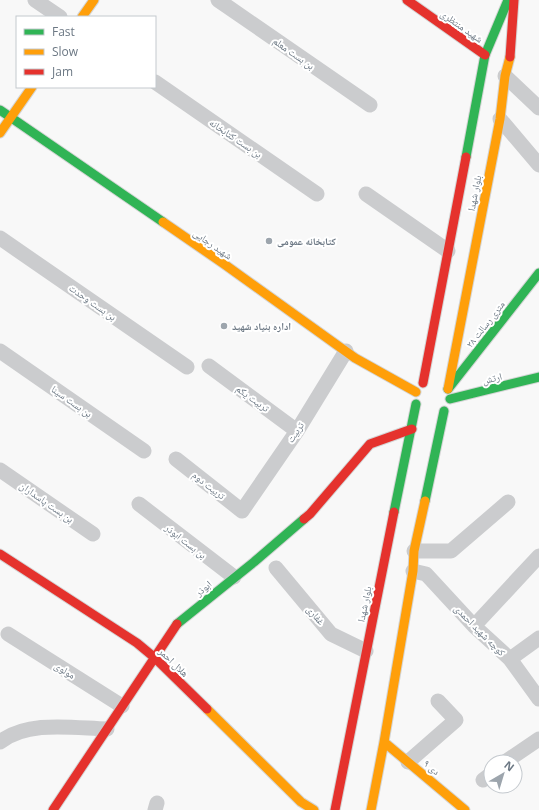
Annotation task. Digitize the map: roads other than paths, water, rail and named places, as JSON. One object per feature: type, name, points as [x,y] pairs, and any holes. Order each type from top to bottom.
[{"type":"street","points":[[35,0],[59,16]]},
{"type":"street","points":[[83,16],[94,0]]},
{"type":"street","name":"بن بست معلم","points":[[218,0],[370,105]]},
{"type":"street","name":"شهید منتظری","points":[[407,0],[484,55]]},
{"type":"street","name":"بلوار شهدا","points":[[423,383],[484,55],[508,0]]},
{"type":"street","name":"بلوار شهدا","points":[[448,389],[500,119],[504,76],[510,60],[514,0]]},
{"type":"street","points":[[504,76],[539,108]]},
{"type":"street","name":"بن بست کتابخانه","points":[[156,83],[317,194]]},
{"type":"street","points":[[0,133],[31,88]]},
{"type":"street","name":"شهید رجایی","points":[[0,110],[224,264],[356,358],[416,392]]},
{"type":"street","points":[[500,119],[539,165]]},
{"type":"street","points":[[366,194],[448,251]]},
{"type":"street","name":"بن بست وحدت","points":[[0,238],[186,367]]},
{"type":"street","name":"۲۸ متری رسالت","points":[[448,389],[539,273]]},
{"type":"street","name":"تربیت","points":[[242,511],[297,430],[346,351]]},
{"type":"street","name":"بن بست سینا","points":[[0,352],[144,451]]},
{"type":"street","name":"تربیت یکم","points":[[209,366],[297,430]]},
{"type":"street","name":"ارتش","points":[[450,399],[539,377]]},
{"type":"street","points":[[371,810],[413,571],[414,551],[444,411],[448,406],[450,399],[448,389],[437,381],[423,383],[416,392]]},
{"type":"street","name":"بلوار شهدا","points":[[335,810],[412,429],[416,404],[416,392]]},
{"type":"street","points":[[416,404],[423,413]]},
{"type":"street","points":[[434,415],[444,411]]},
{"type":"street","name":"ابوذر","points":[[53,810],[177,624],[310,514],[370,444],[412,429]]},
{"type":"street","name":"تربیت دوم","points":[[176,459],[242,511]]},
{"type":"street","name":"بن بست پاسداران","points":[[0,470],[93,534]]},
{"type":"street","points":[[414,551],[451,550],[508,502]]},
{"type":"street","name":"بن بست ابوذر","points":[[139,504],[234,577]]},
{"type":"street","name":"هلال احمر","points":[[0,554],[137,642],[301,802],[314,810]]},
{"type":"street","points":[[474,626],[539,556]]},
{"type":"street","name":"غفاری","points":[[276,568],[332,634],[366,651]]},
{"type":"street","name":"کوچه شهید احمدی","points":[[413,571],[426,574],[474,626],[510,659],[539,699]]},
{"type":"street","name":"مولوی","points":[[8,634],[122,706]]},
{"type":"street","points":[[510,659],[539,638]]},
{"type":"street","points":[[408,762],[456,720],[438,701]]},
{"type":"street","points":[[0,742],[8,736],[42,726],[107,729]]},
{"type":"street","points":[[517,754],[539,739]]},
{"type":"street","name":"۹ دی","points":[[384,742],[464,810]]},
{"type":"place","name":"کتابخانه عمومی","points":[[269,241]]},
{"type":"place","name":"اداره بنیاد شهید","points":[[224,326]]}]
